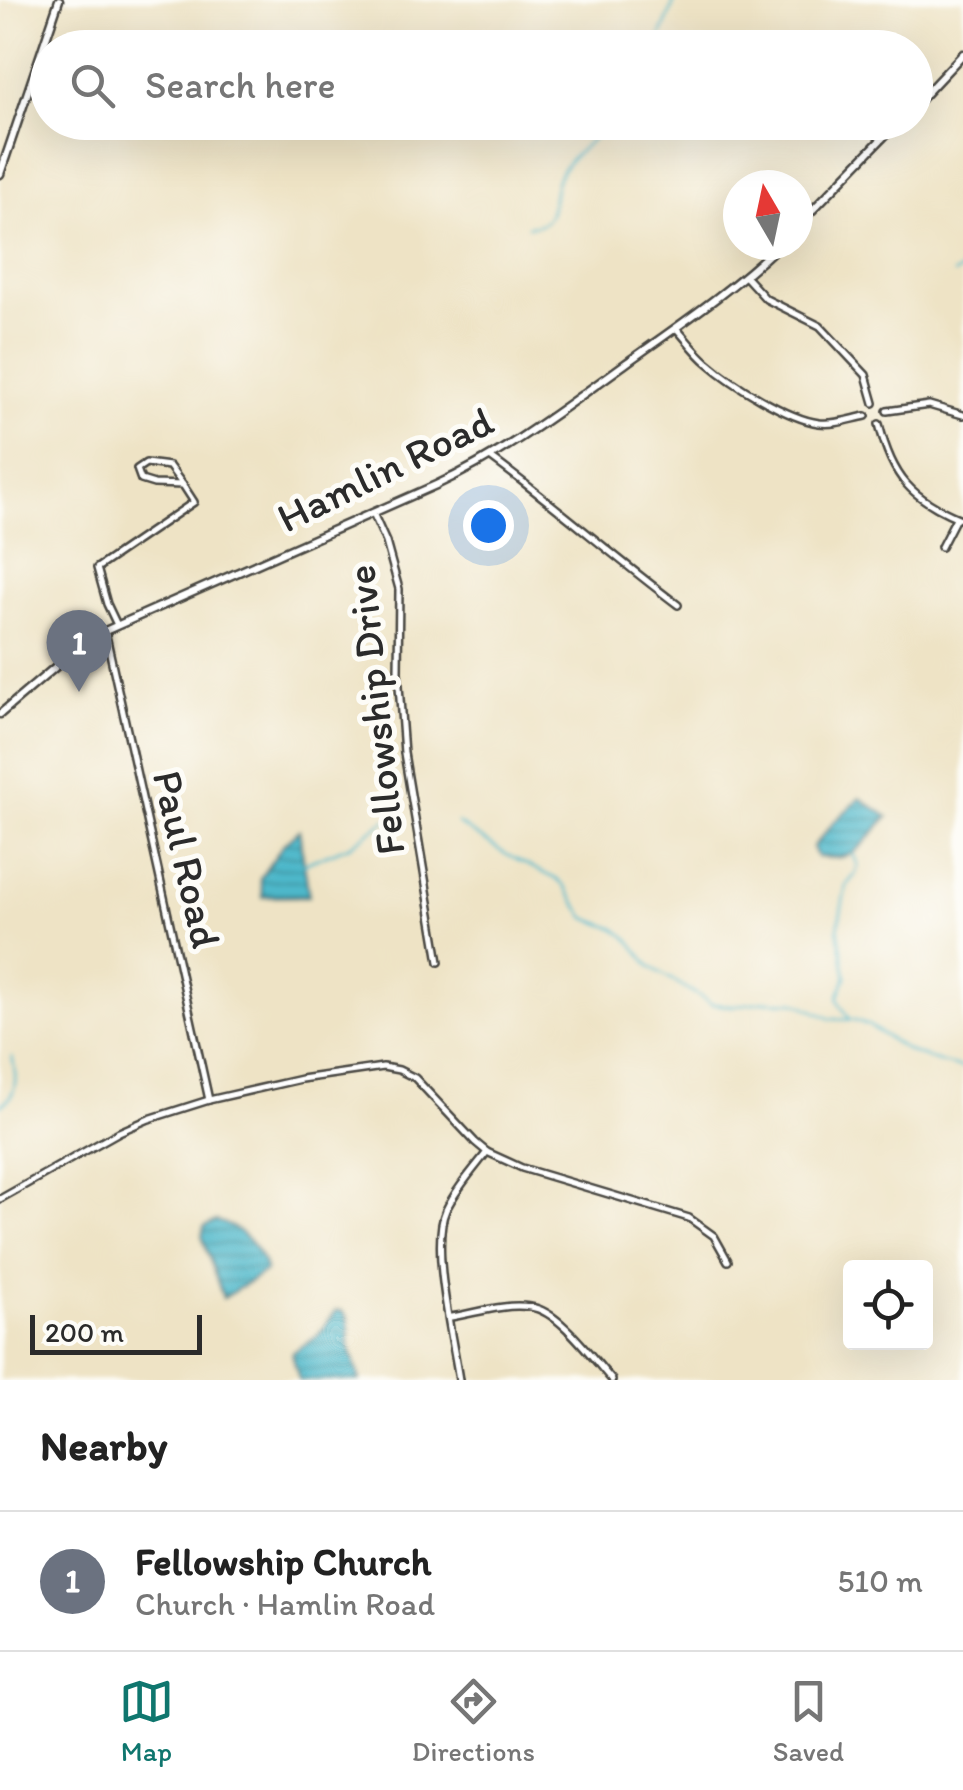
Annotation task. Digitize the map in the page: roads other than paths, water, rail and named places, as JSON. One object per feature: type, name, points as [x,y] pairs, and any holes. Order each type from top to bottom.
[{"type":"street","points":[[50,30],[60,0]]},
{"type":"street","points":[[933,86],[963,54]]},
{"type":"street","points":[[0,174],[30,87]]},
{"type":"street","points":[[813,210],[881,140]]},
{"type":"street","name":"Hamlin Road","points":[[0,714],[66,658],[117,625],[452,478],[490,457],[676,328],[762,260]]},
{"type":"street","points":[[745,276],[766,299],[820,326],[866,375],[874,403]]},
{"type":"street","points":[[676,328],[718,371],[790,415],[822,424],[866,416]]},
{"type":"street","points":[[874,403],[882,404],[886,411],[879,424],[866,416],[867,408],[874,403]]},
{"type":"street","points":[[886,411],[929,405],[963,415]]},
{"type":"street","points":[[879,424],[888,458],[904,483],[960,519],[941,546]]},
{"type":"street","points":[[490,457],[678,605]]},
{"type":"street","points":[[117,625],[97,568],[194,502],[183,486],[169,466],[146,463],[138,469],[141,480],[183,486]]},
{"type":"street","name":"Fellowship Drive","points":[[373,513],[399,588],[398,672],[404,753],[439,962]]},
{"type":"street","name":"Paul Road","points":[[106,631],[209,1100]]},
{"type":"street","points":[[0,1199],[148,1119],[209,1100],[312,1077],[391,1068],[415,1078],[487,1152],[522,1168],[689,1218],[714,1236],[728,1261]]},
{"type":"street","points":[[460,1380],[440,1254],[442,1224],[449,1204],[487,1152]]},
{"type":"street","points":[[450,1317],[514,1307],[541,1310],[558,1322],[612,1380]]},
{"type":"water","points":[[860,798],[888,817],[851,854],[817,857],[813,847]]},
{"type":"water","points":[[299,830],[309,896],[263,897],[260,878],[285,842]]},
{"type":"water","points":[[216,1221],[247,1239],[266,1271],[223,1298],[202,1236],[204,1227]]},
{"type":"water","points":[[336,1311],[347,1316],[349,1345],[360,1380],[299,1380],[292,1353],[317,1336]]},
{"type":"waterway","points":[[663,30],[675,0]]},
{"type":"waterway","points":[[528,226],[538,225],[549,216],[558,177],[592,140]]},
{"type":"waterway","points":[[954,274],[963,269]]},
{"type":"waterway","points":[[304,864],[351,845],[386,820]]},
{"type":"waterway","points":[[457,823],[507,855],[556,879],[586,918],[616,929],[651,967],[712,1004],[796,1002],[831,1019],[868,1025],[908,1051],[963,1068]]},
{"type":"waterway","points":[[850,1019],[838,998],[846,977],[838,928],[846,886],[858,865],[853,854]]},
{"type":"waterway","points":[[0,1105],[13,1091],[12,1057]]},
{"type":"place","name":"Fellowship Church","points":[[79,692]]}]
